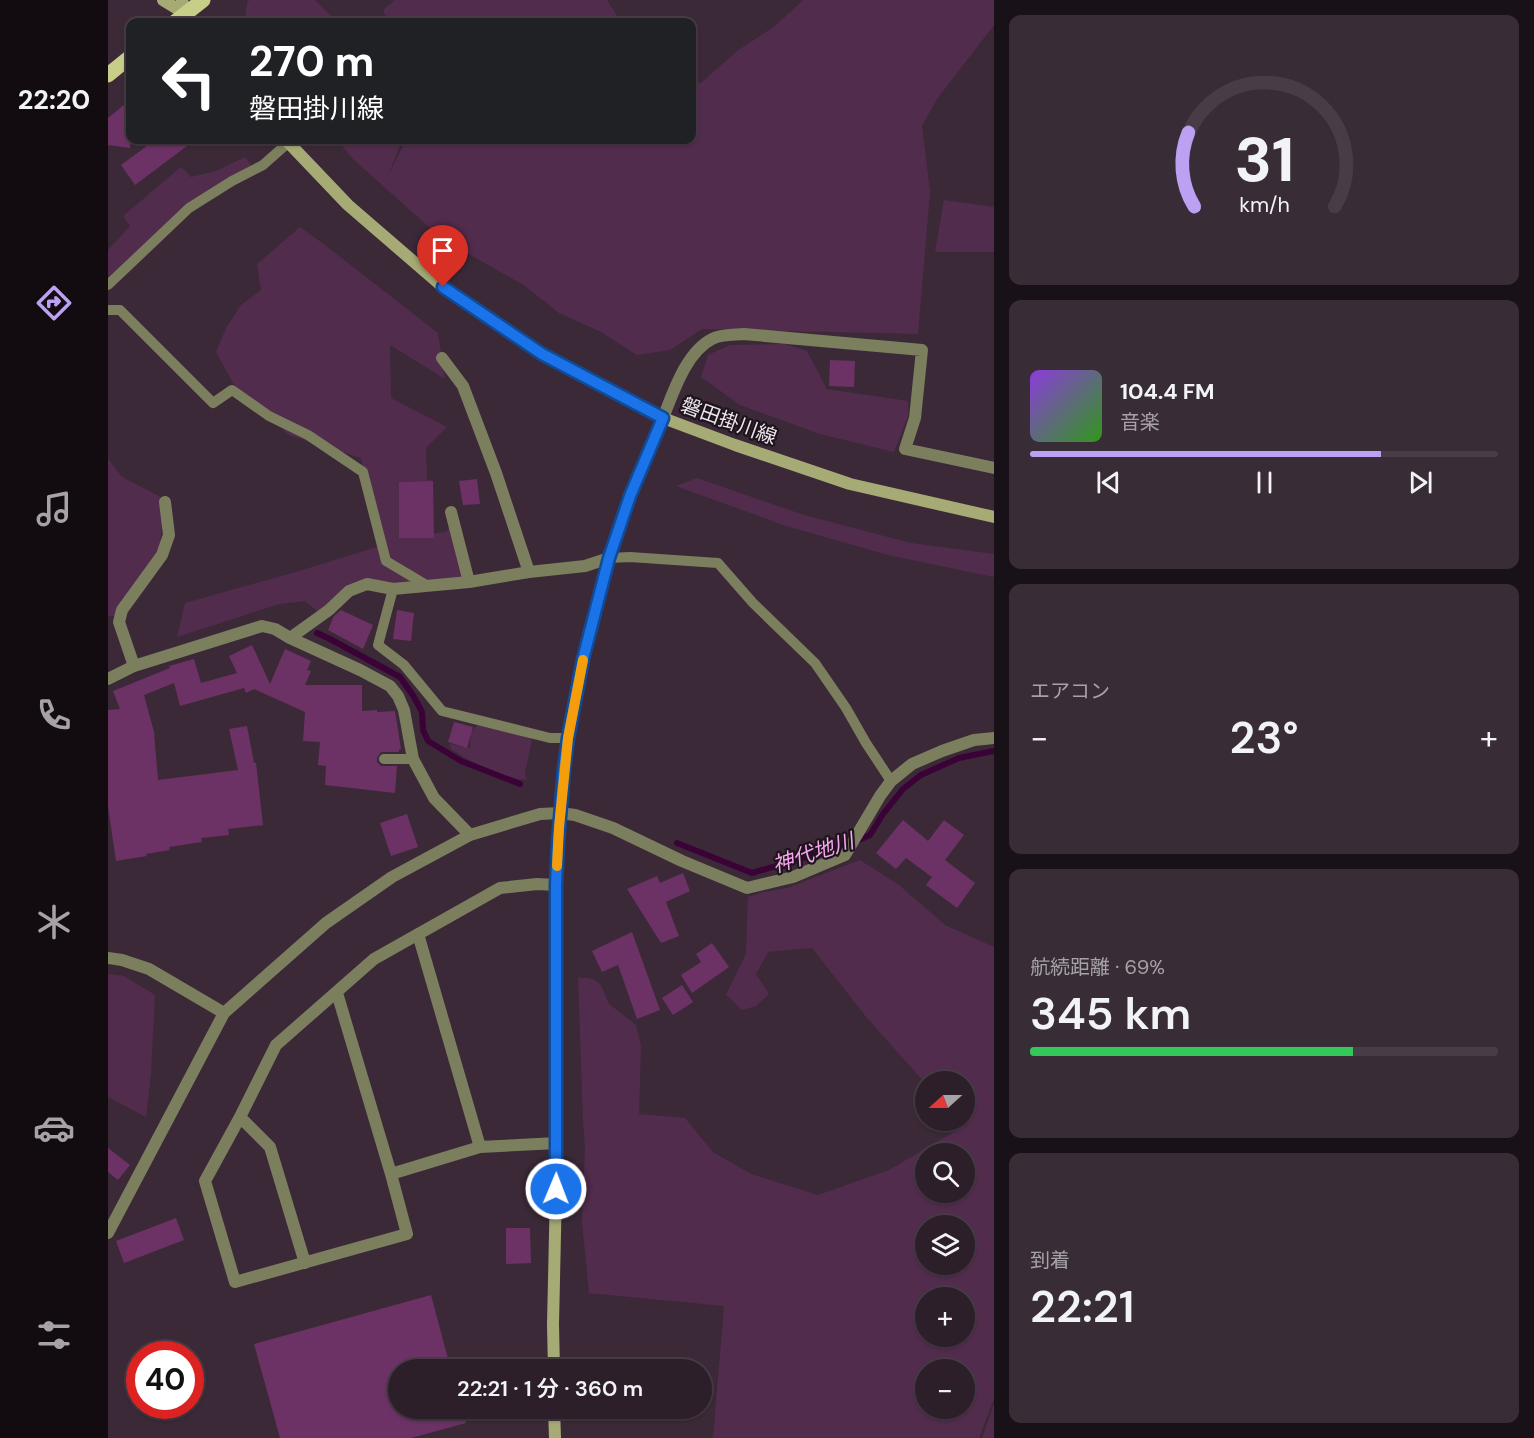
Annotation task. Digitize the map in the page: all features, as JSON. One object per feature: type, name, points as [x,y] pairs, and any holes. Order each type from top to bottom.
[{"type":"main road","points":[[184,15],[203,0]]},
{"type":"main road","points":[[108,75],[126,60]]},
{"type":"street","points":[[163,0],[184,15]]},
{"type":"street","name":"磐田掛川線","points":[[291,144],[348,205],[443,287],[542,354],[663,418],[735,445],[850,484],[994,517]]},
{"type":"street","points":[[554,1359],[557,1143],[556,885],[560,813],[568,738],[583,659],[609,558],[630,496],[680,377],[701,347],[719,336],[744,334],[922,351],[915,418],[905,449],[994,468]]},
{"type":"street","points":[[442,358],[463,386],[496,473],[529,572]]},
{"type":"street","points":[[134,666],[119,621],[122,610],[162,555],[169,535],[165,502]]},
{"type":"street","points":[[451,512],[468,582]]},
{"type":"street","points":[[290,638],[349,591],[367,584],[393,588],[468,582],[585,566],[609,558]]},
{"type":"street","points":[[108,680],[134,666],[262,626],[275,629],[390,686],[398,696],[404,710],[413,759],[434,798],[470,835]]},
{"type":"street","points":[[108,1233],[224,1013],[326,923],[392,877],[470,835],[540,814],[560,813],[575,815],[613,828],[682,861],[747,888],[793,877],[845,855],[877,800],[891,781],[912,764],[974,740],[994,738]]},
{"type":"street","points":[[337,993],[407,1234],[236,1282],[205,1181],[276,1045],[374,958],[500,888],[537,884],[556,885]]},
{"type":"street","points":[[418,934],[480,1147]]},
{"type":"street","points":[[108,958],[149,969],[224,1013]]},
{"type":"street","points":[[240,1117],[270,1147],[305,1263]]},
{"type":"street","points":[[391,1174],[480,1147],[557,1143]]},
{"type":"street","points":[[554,1419],[555,1438]]},
{"type":"lane","points":[[108,285],[189,208],[263,165],[285,144]]},
{"type":"lane","points":[[108,310],[120,310],[213,402],[232,390],[269,416],[308,435],[363,472],[386,561],[428,586]]},
{"type":"lane","points":[[609,558],[630,557],[718,563],[753,603],[814,663],[846,708],[891,781]]},
{"type":"lane","points":[[393,588],[378,645],[404,665],[442,711],[550,738],[568,738]]},
{"type":"lane","points":[[384,759],[413,759]]},
{"type":"shaded area","points":[[250,0],[315,0],[333,18],[245,18],[247,2]]},
{"type":"shaded area","points":[[395,0],[607,0],[618,18],[386,18],[383,10]]},
{"type":"shaded area","points":[[803,0],[994,0],[994,25],[937,99],[922,126],[930,192],[918,334],[702,329],[670,350],[637,355],[601,332],[559,313],[525,286],[441,238],[353,159],[340,144],[400,144],[388,176],[404,144],[696,144],[696,82],[701,83],[737,51],[775,26]]},
{"type":"shaded area","points":[[245,157],[251,165],[210,191],[108,287],[108,250],[130,226],[123,216],[181,167],[191,177],[216,171]]},
{"type":"shaded area","points":[[944,200],[994,207],[994,252],[935,252]]},
{"type":"shaded area","points":[[300,227],[438,333],[445,379],[390,345],[391,398],[447,427],[426,448],[427,479],[432,481],[399,482],[400,537],[446,532],[454,520],[468,582],[355,588],[322,615],[305,601],[279,604],[177,637],[185,603],[377,547],[361,458],[289,435],[237,390],[216,352],[226,328],[241,305],[261,290],[257,264]]},
{"type":"shaded area","points":[[785,344],[807,351],[827,389],[908,401],[908,417],[894,452],[820,434],[740,405],[701,377],[708,355],[730,345]]},
{"type":"shaded area","points":[[108,459],[122,477],[163,498],[160,553],[120,616],[108,616]]},
{"type":"shaded area","points":[[697,478],[804,515],[911,543],[994,554],[994,577],[888,555],[786,526],[676,486]]},
{"type":"shaded area","points":[[478,724],[524,733],[532,740],[525,773],[527,780],[497,773],[451,749],[450,744],[470,748],[471,733]]},
{"type":"shaded area","points":[[860,860],[899,885],[945,925],[994,947],[994,1399],[979,1438],[713,1438],[724,1306],[589,1293],[582,1222],[585,1148],[578,977],[593,979],[601,985],[609,1004],[636,1025],[641,1046],[639,1114],[685,1118],[713,1152],[751,1174],[818,1195],[889,1170],[915,1155],[915,1203],[975,1203],[975,1143],[935,1143],[955,1131],[975,1131],[975,1071],[915,1072],[867,1018],[812,948],[768,952],[756,974],[769,994],[756,1006],[742,1010],[726,995],[746,954],[748,897],[787,888]]},
{"type":"shaded area","points":[[108,974],[124,976],[155,995],[146,1117],[108,1097]]},
{"type":"shaded area","points":[[994,1404],[994,1438],[982,1438]]},
{"type":"building","points":[[126,103],[126,144],[130,144],[130,148],[108,145],[108,118]]},
{"type":"building","points":[[150,144],[190,144],[135,185],[121,165]]},
{"type":"building","points":[[830,360],[855,361],[854,387],[829,386]]},
{"type":"building","points":[[477,479],[480,504],[463,505],[459,481]]},
{"type":"building","points":[[433,481],[434,538],[399,538],[399,482]]},
{"type":"building","points":[[341,610],[373,625],[363,649],[328,630],[334,616]]},
{"type":"building","points":[[397,610],[414,613],[411,641],[393,639]]},
{"type":"building","points":[[252,645],[270,684],[285,649],[311,661],[307,670],[311,671],[305,685],[362,685],[362,711],[395,711],[401,749],[399,752],[381,752],[377,762],[381,766],[397,766],[395,793],[325,785],[326,766],[318,765],[320,742],[303,741],[305,712],[254,689],[246,693],[244,688],[180,706],[174,683],[144,695],[154,732],[158,780],[238,770],[229,729],[247,726],[254,763],[256,763],[263,825],[228,829],[229,835],[201,838],[202,842],[169,847],[170,850],[116,861],[108,807],[108,710],[120,709],[113,691],[170,668],[169,666],[194,659],[201,683],[237,673],[229,656]]},
{"type":"building","points":[[454,722],[473,727],[467,748],[448,742]]},
{"type":"building","points":[[407,814],[418,847],[391,856],[380,823]]},
{"type":"building","points":[[903,820],[928,841],[944,820],[964,835],[945,860],[975,883],[957,908],[926,885],[932,877],[906,858],[896,869],[876,853]]},
{"type":"building","points":[[683,873],[690,891],[666,902],[679,936],[661,943],[627,889],[657,876],[660,883]]},
{"type":"building","points":[[632,932],[660,1010],[637,1019],[618,965],[602,972],[592,951]]},
{"type":"building","points":[[712,943],[729,967],[692,993],[681,975],[701,962],[696,954]]},
{"type":"building","points":[[682,985],[693,1002],[673,1015],[662,998]]},
{"type":"building","points":[[108,1148],[130,1165],[118,1180],[108,1172]]},
{"type":"building","points":[[176,1218],[184,1240],[124,1263],[116,1241]]},
{"type":"building","points":[[506,1228],[530,1228],[531,1263],[506,1264]]},
{"type":"building","points":[[431,1295],[448,1359],[388,1359],[388,1419],[465,1419],[466,1423],[411,1438],[280,1438],[254,1344]]},
{"type":"waterway","name":"神代地川","points":[[317,633],[400,677],[422,712],[423,730],[428,741],[461,761],[520,784]]},
{"type":"waterway","name":"神代地川","points":[[677,843],[752,873],[850,844],[870,835],[903,789],[921,775],[959,758],[994,751]]},
{"type":"slow traffic","points":[[557,866],[564,769],[583,660]]},
{"type":"route","points":[[443,287],[542,354],[663,418],[630,496],[609,558],[583,659],[568,738],[556,885],[556,1189]]}]
